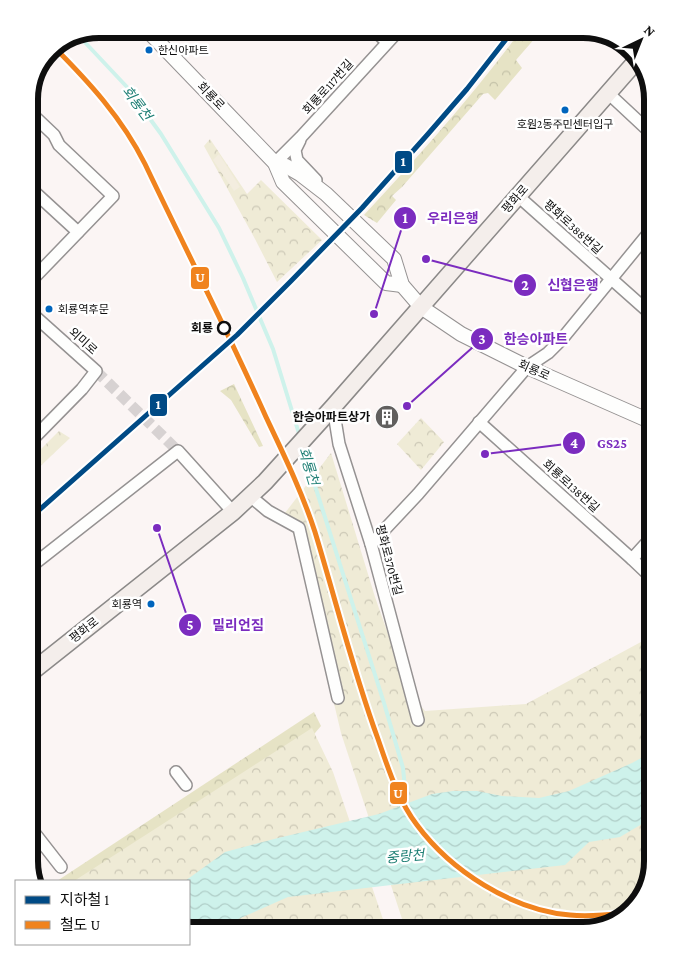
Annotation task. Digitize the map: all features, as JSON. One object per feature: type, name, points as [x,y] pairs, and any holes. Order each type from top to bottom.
[{"type":"main road","name":"평화로","points":[[37,667],[234,512],[265,482],[633,65]]},
{"type":"street","name":"회룡로","points":[[154,37],[275,163],[283,182],[386,283],[402,285]]},
{"type":"street","points":[[382,38],[387,42]]},
{"type":"street","name":"회룡로117번길","points":[[275,163],[391,38]]},
{"type":"street","points":[[608,93],[644,127]]},
{"type":"street","points":[[38,120],[54,135],[59,145],[113,196],[38,274]]},
{"type":"street","points":[[301,137],[296,150],[297,160],[318,182],[326,194]]},
{"type":"street","name":"회룡로","points":[[275,163],[286,166],[300,174],[326,194],[394,259],[402,285],[421,307],[461,334],[527,367],[644,418]]},
{"type":"street","points":[[38,195],[78,232]]},
{"type":"street","name":"평화로388번길","points":[[518,196],[644,308]]},
{"type":"street","points":[[371,544],[418,494],[527,367],[548,353],[562,339],[644,239]]},
{"type":"street","name":"외미로","points":[[38,319],[96,372],[38,434]]},
{"type":"street","name":"평화로370번길","points":[[332,407],[339,444],[371,544],[418,720]]},
{"type":"street","name":"회룡로138번길","points":[[479,422],[644,571]]},
{"type":"street","points":[[37,561],[178,451],[234,512]]},
{"type":"street","points":[[250,496],[268,511],[299,528],[338,698]]},
{"type":"street","points":[[632,560],[644,546]]},
{"type":"street","points":[[176,772],[186,784]]},
{"type":"street","points":[[37,838],[61,866]]},
{"type":"green space","points":[[515,38],[535,38],[516,60],[522,68],[495,100],[488,93],[483,94],[392,196],[396,200],[377,223],[364,215],[406,170],[485,77]]},
{"type":"green space","points":[[210,139],[247,194],[261,180],[322,240],[277,282],[204,146]]},
{"type":"green space","points":[[234,384],[263,446],[259,447],[231,400],[220,391]]},
{"type":"green space","points":[[421,418],[444,442],[421,470],[397,444]]},
{"type":"green space","points":[[59,431],[70,438],[38,469],[38,452]]},
{"type":"green space","points":[[331,453],[375,597],[407,688],[425,711],[526,704],[644,640],[644,862],[639,885],[626,905],[606,918],[591,922],[403,922],[341,733],[296,543],[285,513]]},
{"type":"green space","points":[[314,712],[321,726],[309,740],[90,880],[59,880]]},
{"type":"green space","points":[[312,728],[333,772],[384,922],[190,922],[190,880],[76,880]]},
{"type":"shaded area","points":[[219,154],[240,187],[234,191],[213,160]]},
{"type":"shaded area","points":[[425,919],[425,922],[388,922]]},
{"type":"water","name":"중랑천","points":[[644,756],[644,823],[620,837],[589,842],[565,865],[288,897],[231,922],[190,922],[190,880],[186,880],[225,852],[379,814],[432,794],[453,791],[477,791],[502,796],[539,798],[569,791]]},
{"type":"waterway","name":"회룡천","points":[[83,40],[126,86],[161,134],[219,228],[243,278],[273,349],[300,437]]},
{"type":"waterway","name":"회룡천","points":[[303,448],[403,768],[407,808]]},
{"type":"tunnel","points":[[96,371],[178,451]]},
{"type":"metro line","name":"1","points":[[37,512],[237,335],[291,281],[362,208],[428,134],[467,89],[507,38]]},
{"type":"rail line","name":"U","points":[[59,52],[104,101],[136,147],[252,385],[310,517],[369,713],[394,784],[410,815],[431,842],[447,858],[484,885],[505,896],[548,912],[591,916],[613,914]]},
{"type":"place","name":"한신아파트","points":[[149,50]]},
{"type":"place","name":"호원2동주민센터입구","points":[[565,110]]},
{"type":"place","name":"신협은행","points":[[426,259]]},
{"type":"place","name":"회룡역후문","points":[[49,309]]},
{"type":"place","name":"우리은행","points":[[374,314]]},
{"type":"place","name":"회룡","points":[[224,328]]},
{"type":"place","name":"한승아파트","points":[[407,406]]},
{"type":"place","name":"한승아파트상가","points":[[387,417]]},
{"type":"place","name":"GS25","points":[[485,454]]},
{"type":"place","name":"밀리언짐","points":[[157,528]]},
{"type":"place","name":"회룡역","points":[[151,604]]}]
